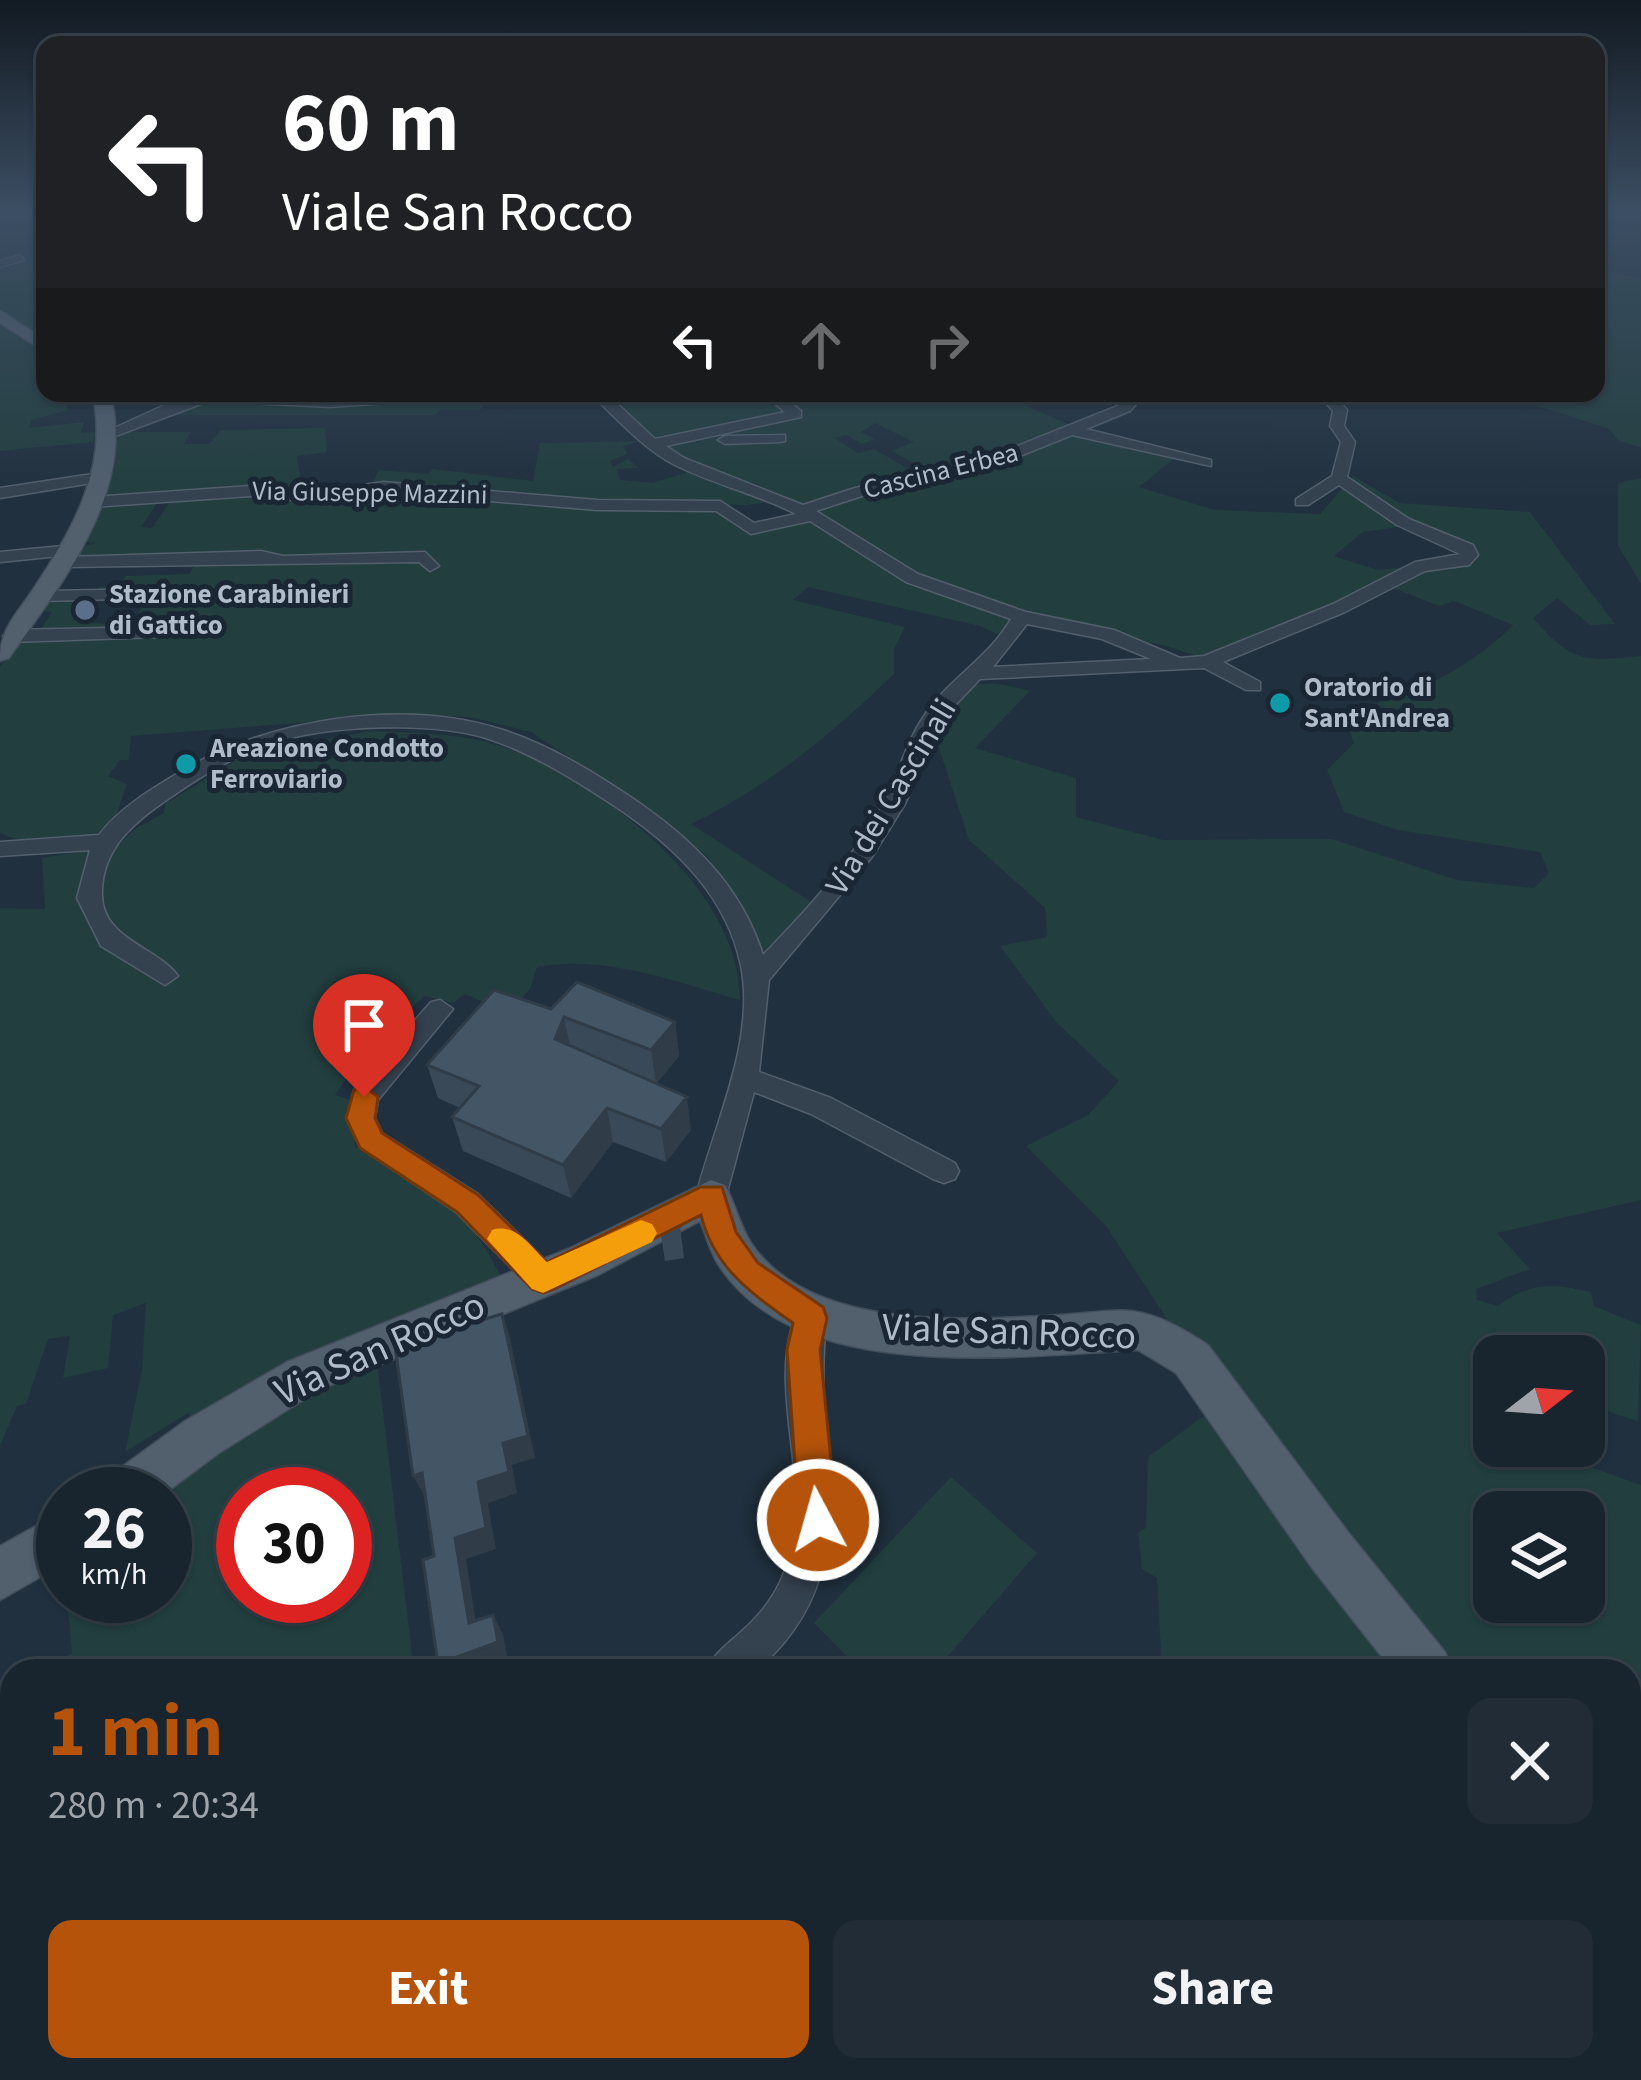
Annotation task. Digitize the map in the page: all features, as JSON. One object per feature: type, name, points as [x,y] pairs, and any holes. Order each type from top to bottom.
[{"type":"main road","points":[[0,316],[36,341]]},
{"type":"main road","points":[[6,644],[69,556],[92,502],[108,434],[105,402]]},
{"type":"main road","name":"Via San Rocco","points":[[161,1467],[303,1376],[543,1279],[712,1196]]},
{"type":"main road","name":"Viale San Rocco","points":[[712,1196],[722,1236],[747,1272],[811,1318],[921,1337],[1138,1331],[1164,1340],[1192,1359],[1330,1550],[1416,1659]]},
{"type":"main road","points":[[0,1575],[36,1553]]},
{"type":"street","points":[[108,434],[197,402]]},
{"type":"street","points":[[294,402],[322,402]]},
{"type":"street","points":[[607,402],[652,444],[695,469],[750,486],[807,513],[863,542],[912,578],[1022,617],[1107,634],[1179,664]]},
{"type":"street","points":[[652,444],[796,414],[781,402]]},
{"type":"street","name":"Cascina Erbea","points":[[720,506],[751,529],[807,513],[861,490],[1006,458],[1131,402]]},
{"type":"street","points":[[1302,502],[1339,478],[1348,442],[1336,426],[1340,410],[1332,402]]},
{"type":"street","points":[[1066,430],[1206,463]]},
{"type":"street","points":[[710,432],[738,442],[780,438]]},
{"type":"street","points":[[0,494],[99,478]]},
{"type":"street","points":[[980,673],[1207,662],[1339,608],[1389,579],[1421,566],[1463,560],[1471,552],[1403,523],[1339,478]]},
{"type":"street","name":"Via Giuseppe Mazzini","points":[[92,502],[251,491],[313,497],[383,487],[720,506]]},
{"type":"street","points":[[635,531],[644,505]]},
{"type":"street","name":"Via Giuseppe Mazzini","points":[[0,556],[428,565]]},
{"type":"street","points":[[40,596],[163,593]]},
{"type":"street","name":"Via dei Cascinali","points":[[756,978],[821,912],[893,805],[932,718],[959,687],[1010,644],[1022,617]]},
{"type":"street","points":[[6,644],[152,633]]},
{"type":"street","points":[[1207,662],[1253,686]]},
{"type":"street","points":[[0,849],[104,842],[194,773],[270,736],[375,726],[470,728],[547,757],[685,848],[733,913],[756,978],[746,1078],[712,1196]]},
{"type":"street","points":[[104,842],[91,881],[93,911],[110,940],[165,976]]},
{"type":"street","points":[[440,1009],[364,1097],[361,1118],[371,1140],[467,1203],[543,1279]]},
{"type":"street","points":[[746,1078],[821,1106],[944,1171]]},
{"type":"street","points":[[739,1659],[784,1616],[809,1569],[818,1520],[803,1350],[811,1318]]},
{"type":"green space","points":[[0,307],[36,307],[36,336],[0,312]]},
{"type":"green space","points":[[1605,307],[1641,307],[1641,448],[1618,440],[1609,429],[1526,402],[1605,402]]},
{"type":"green space","points":[[0,323],[36,349],[36,402],[65,402],[68,410],[31,420],[29,428],[84,422],[81,433],[96,432],[93,442],[0,451]]},
{"type":"green space","points":[[202,402],[486,402],[480,410],[441,410],[435,415],[172,415]]},
{"type":"green space","points":[[611,402],[775,402],[792,414],[652,441]]},
{"type":"green space","points":[[787,402],[1040,402],[1026,406],[1072,426],[1002,457],[933,474],[891,451],[914,442],[875,423],[861,432],[875,439],[862,444],[846,435],[834,438],[858,453],[874,449],[921,476],[871,485],[882,488],[1022,455],[1068,431],[1175,458],[1139,487],[1215,510],[1320,514],[1353,476],[1400,503],[1530,512],[1615,624],[1590,625],[1557,598],[1533,618],[1558,643],[1580,656],[1641,656],[1641,1200],[1497,1233],[1530,1269],[1476,1289],[1477,1300],[1498,1306],[1531,1289],[1578,1289],[1591,1292],[1594,1306],[1641,1325],[1638,1421],[1605,1411],[1605,1335],[1473,1335],[1473,1467],[1591,1467],[1641,1485],[1641,1659],[1429,1659],[1445,1649],[1426,1658],[1213,1411],[1194,1360],[1106,1226],[1026,1146],[1088,1115],[1119,1081],[1057,1023],[1000,946],[1047,937],[1045,908],[969,840],[939,748],[929,741],[949,707],[968,688],[992,684],[1030,691],[975,748],[1076,778],[1076,817],[1163,840],[1332,839],[1457,880],[1534,888],[1549,873],[1540,852],[1398,830],[1344,812],[1327,770],[1354,743],[1341,711],[1412,691],[1456,670],[1513,625],[1454,601],[1439,606],[1388,586],[1222,664],[1166,646],[1024,614],[1005,638],[980,626],[808,587],[793,600],[905,627],[894,649],[894,674],[871,696],[773,776],[691,824],[816,905],[763,957],[740,900],[707,856],[653,813],[531,732],[470,717],[411,714],[131,736],[129,760],[120,760],[108,776],[127,784],[113,825],[57,845],[0,833],[0,667],[26,633],[39,632],[52,612],[41,611],[46,603],[104,597],[83,601],[76,612],[79,621],[107,624],[104,630],[130,629],[147,597],[177,595],[179,590],[94,593],[99,587],[117,587],[126,576],[189,574],[200,557],[75,560],[85,546],[97,543],[87,542],[99,504],[161,498],[141,527],[152,528],[175,495],[102,499],[117,438],[129,432],[191,432],[184,444],[209,444],[221,430],[325,428],[327,452],[297,456],[303,494],[311,495],[371,486],[379,470],[429,474],[432,469],[533,481],[540,443],[641,441],[623,446],[627,454],[610,461],[613,467],[628,459],[639,468],[617,469],[620,480],[653,483],[695,470],[777,501],[568,504],[714,509],[742,529],[803,515],[832,534],[796,504],[660,446],[800,415]],"holes":[[[1419,524],[1470,547],[1475,554],[1467,561],[1378,570],[1334,556],[1363,532]]]},
{"type":"green space","points":[[1641,478],[1641,584],[1618,546],[1618,483]]},
{"type":"green space","points":[[372,731],[446,735],[500,746],[553,769],[628,818],[694,884],[719,921],[734,960],[740,1000],[640,972],[588,964],[537,967],[530,989],[508,1013],[465,994],[453,1003],[424,996],[353,1069],[335,1095],[351,1100],[355,1147],[442,1198],[474,1232],[502,1279],[200,1431],[188,1413],[125,1452],[142,1370],[146,1303],[113,1315],[108,1368],[63,1378],[70,1336],[48,1339],[26,1404],[17,1406],[0,1446],[0,908],[45,909],[42,858],[119,845],[135,829],[164,813],[165,804],[250,752]]},
{"type":"green space","points":[[376,1353],[413,1659],[59,1659],[72,1654],[69,1623],[192,1623],[189,1467]]},
{"type":"green space","points":[[1209,1412],[1397,1659],[1161,1659],[1157,1578],[1142,1569],[1138,1532],[1146,1528],[1148,1457]]},
{"type":"green space","points":[[951,1477],[1037,1553],[945,1659],[849,1659],[814,1623]]},
{"type":"building","points":[[577,982],[675,1022],[651,1050],[564,1017],[555,1039],[687,1097],[661,1129],[607,1108],[563,1165],[452,1117],[479,1086],[427,1065],[494,990],[551,1009]]},
{"type":"building","points":[[678,1209],[680,1226],[660,1228],[659,1212]]},
{"type":"building","points":[[502,1314],[528,1436],[503,1443],[509,1472],[478,1482],[486,1528],[455,1538],[469,1623],[493,1615],[498,1642],[452,1659],[437,1659],[423,1560],[434,1556],[422,1473],[413,1476],[395,1346]]},
{"type":"slow traffic","points":[[503,1239],[543,1279],[641,1233]]},
{"type":"place","name":"Stazione Carabinieri di Gattico","points":[[85,610]]},
{"type":"place","name":"Oratorio di Sant'Andrea","points":[[1280,703]]},
{"type":"place","name":"Areazione Condotto Ferroviario","points":[[186,764]]},
{"type":"route","points":[[364,1097],[361,1118],[371,1140],[467,1203],[543,1279],[712,1196],[722,1236],[747,1272],[811,1318],[803,1350],[818,1520]]}]
